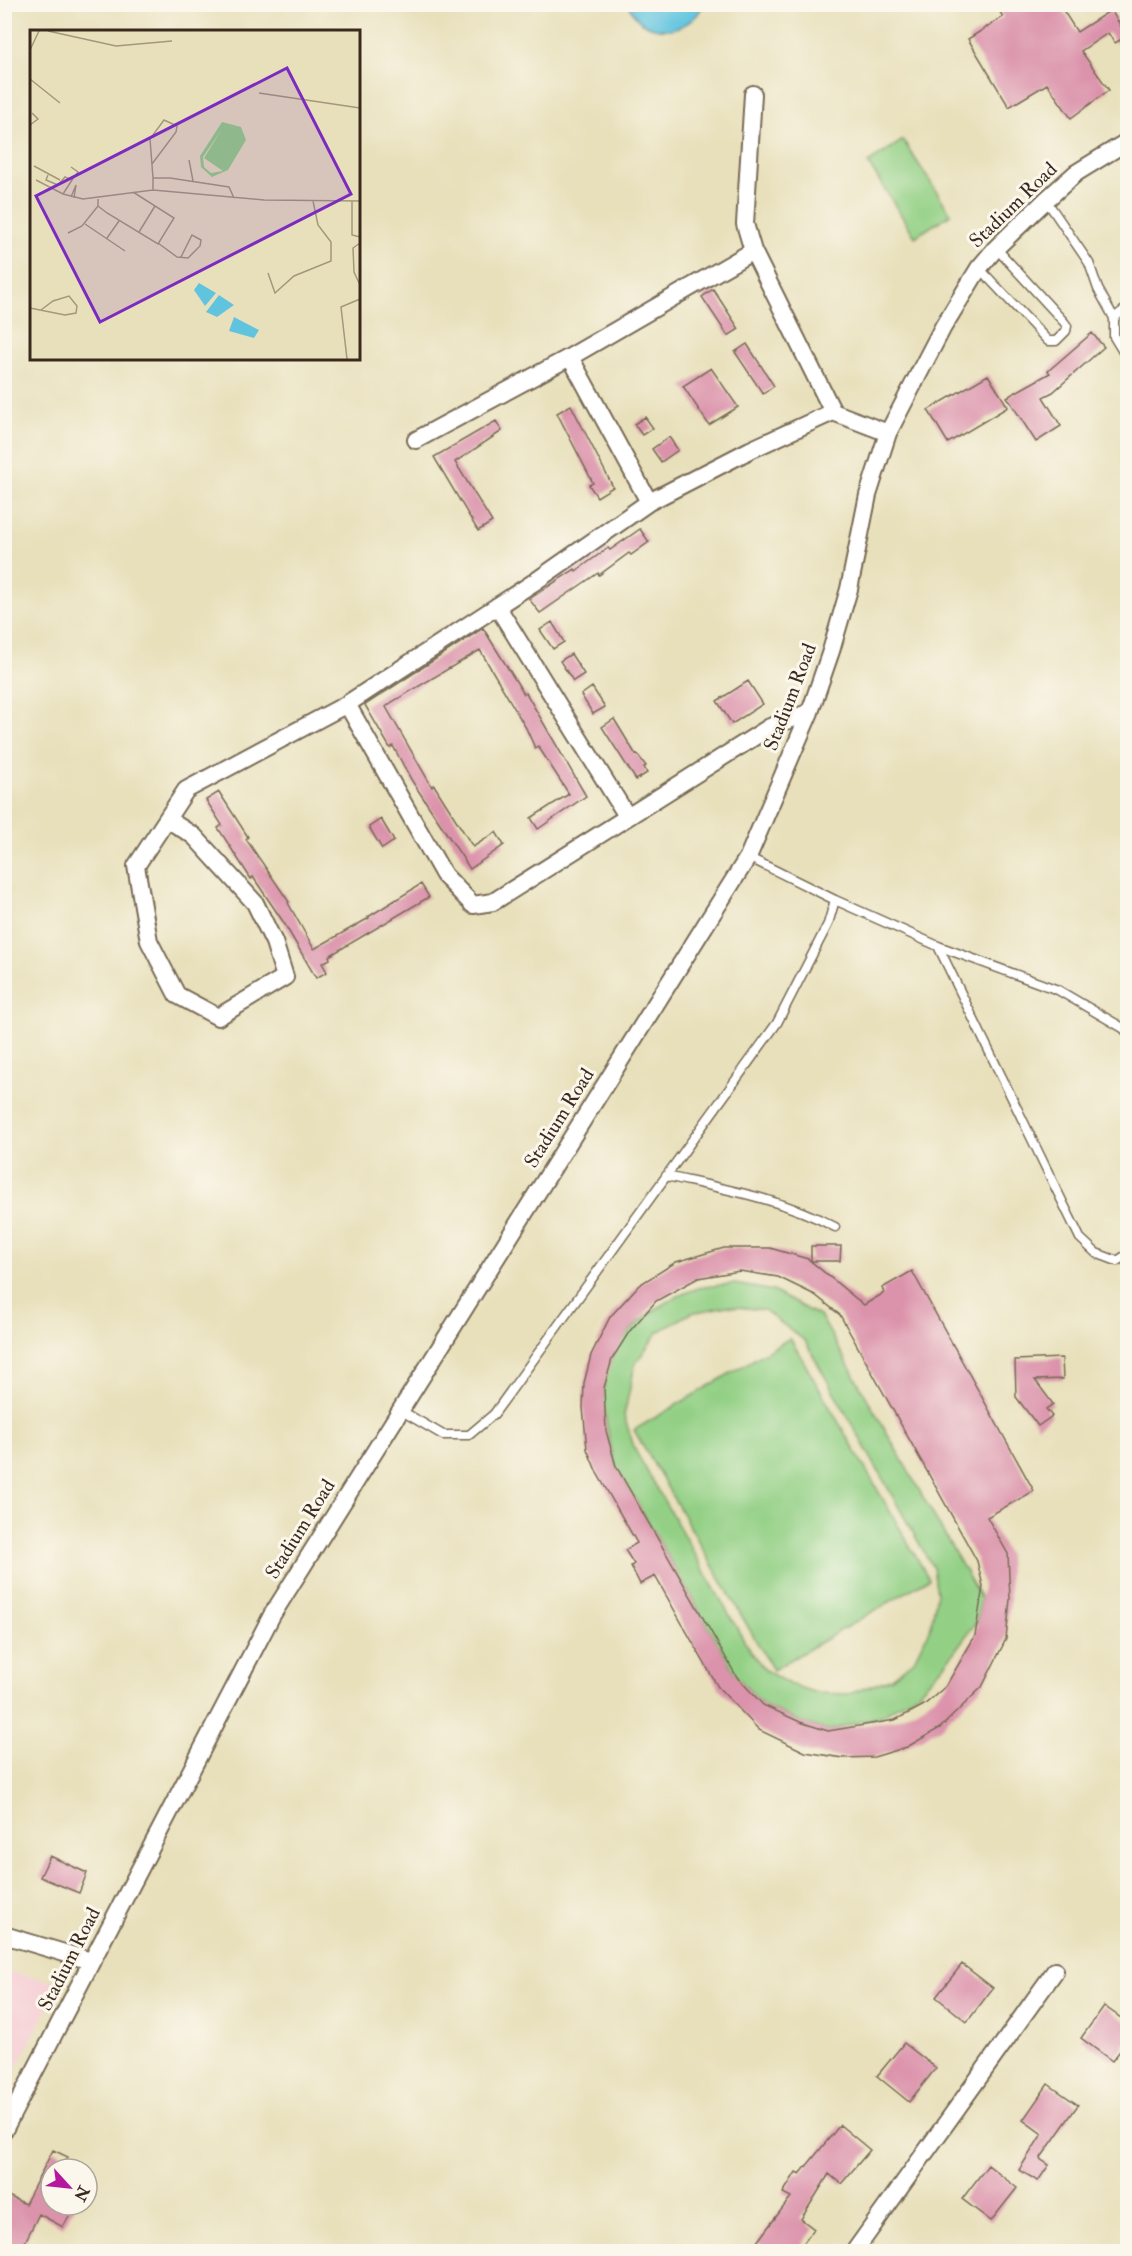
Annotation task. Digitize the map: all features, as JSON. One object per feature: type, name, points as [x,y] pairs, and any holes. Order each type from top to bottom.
[{"type":"street","points":[[753,94],[745,224],[753,251],[833,412],[888,433]]},
{"type":"street","name":"Stadium Road","points":[[4,2130],[272,1615],[748,856],[810,711],[849,589],[868,495],[888,433],[943,327],[979,268],[996,248],[1076,173],[1128,141]]},
{"type":"street","points":[[416,440],[570,357],[753,251]]},
{"type":"street","points":[[570,357],[649,502]]},
{"type":"street","points":[[167,819],[194,836],[255,903],[274,942],[285,977],[218,1017],[177,995],[149,941],[136,866],[186,790],[349,703],[649,502],[750,450],[833,412]]},
{"type":"street","points":[[497,606],[627,816]]},
{"type":"street","points":[[349,703],[346,704],[444,875],[473,905],[493,902],[770,727],[810,711]]},
{"type":"street","points":[[4,1935],[91,1961]]},
{"type":"street","points":[[854,2252],[1055,1971]]},
{"type":"lane","points":[[1046,200],[1089,263],[1098,289],[1114,318],[1114,337],[1128,360]]},
{"type":"lane","points":[[979,268],[1048,341],[1056,341],[1066,331],[1067,326],[1064,322],[996,248]]},
{"type":"lane","points":[[1114,318],[1128,307]]},
{"type":"lane","points":[[748,856],[835,900],[939,946],[1058,990],[1128,1033]]},
{"type":"lane","points":[[400,1409],[443,1435],[469,1434],[494,1414],[777,1023],[828,924],[835,900]]},
{"type":"lane","points":[[939,946],[1080,1238],[1096,1253],[1118,1261],[1128,1254]]},
{"type":"lane","points":[[666,1176],[752,1195],[811,1214],[835,1227]]},
{"type":"shaded area","points":[[4,1972],[61,1982],[5,2090]]},
{"type":"green space","points":[[903,140],[951,214],[915,237],[868,163]]},
{"type":"green space","points":[[735,1284],[773,1291],[821,1317],[981,1599],[977,1621],[946,1663],[918,1693],[881,1716],[828,1731],[800,1722],[763,1705],[737,1677],[616,1466],[609,1438],[604,1408],[604,1389],[607,1371],[624,1339],[650,1313],[682,1294],[703,1287]],"holes":[[[727,1306],[764,1310],[805,1341],[933,1568],[937,1593],[931,1626],[914,1660],[892,1678],[849,1694],[817,1693],[789,1684],[765,1670],[750,1651],[635,1450],[624,1416],[635,1364],[658,1332],[691,1313]]]},
{"type":"green space","points":[[790,1338],[929,1579],[773,1670],[634,1430]]},
{"type":"water","points":[[629,5],[703,5],[688,23],[677,28],[666,29],[644,24],[635,16]]},
{"type":"building","points":[[995,4],[1059,4],[1077,32],[1111,10],[1127,36],[1115,43],[1108,33],[1081,51],[1109,90],[1071,118],[1047,84],[1009,107],[968,39],[1003,17]]},
{"type":"building","points":[[713,289],[739,329],[728,336],[702,297]]},
{"type":"building","points":[[1092,333],[1104,347],[1053,392],[1043,397],[1061,426],[1036,442],[1007,397],[1050,373],[1048,371]]},
{"type":"building","points":[[747,344],[774,386],[763,394],[735,352]]},
{"type":"building","points":[[711,368],[738,407],[709,425],[683,386]]},
{"type":"building","points":[[988,375],[1008,407],[948,443],[928,410]]},
{"type":"building","points":[[571,405],[613,487],[597,497],[589,485],[593,483],[557,413]]},
{"type":"building","points":[[645,417],[653,428],[642,435],[634,424]]},
{"type":"building","points":[[496,421],[502,431],[455,462],[492,522],[478,531],[434,457]]},
{"type":"building","points":[[669,437],[678,450],[661,462],[652,449]]},
{"type":"building","points":[[640,529],[649,542],[631,555],[629,553],[599,575],[598,573],[540,613],[529,599],[575,569],[576,571],[608,548],[610,550]]},
{"type":"building","points":[[552,622],[564,642],[553,649],[540,630]]},
{"type":"building","points":[[483,628],[524,694],[526,693],[586,796],[538,829],[531,818],[569,794],[538,746],[535,748],[526,728],[480,650],[392,702],[386,707],[432,787],[434,785],[473,847],[496,832],[504,845],[470,869],[412,781],[393,746],[390,748],[365,705]]},
{"type":"building","points":[[571,654],[584,674],[573,681],[560,661]]},
{"type":"building","points":[[748,681],[763,704],[732,724],[717,701]]},
{"type":"building","points":[[592,687],[605,707],[593,714],[581,695]]},
{"type":"building","points":[[614,719],[636,755],[646,766],[644,767],[647,773],[636,780],[602,727]]},
{"type":"building","points":[[219,792],[248,837],[246,839],[289,902],[314,949],[369,918],[421,884],[429,897],[329,956],[330,959],[322,963],[327,972],[316,978],[284,923],[253,877],[251,879],[218,828],[222,825],[206,800]]},
{"type":"building","points":[[381,819],[394,841],[382,849],[369,827]]},
{"type":"building","points":[[811,1246],[841,1246],[840,1261],[811,1261]]},
{"type":"building","points":[[724,1248],[770,1248],[808,1259],[864,1305],[884,1293],[882,1288],[912,1271],[1034,1491],[987,1517],[1008,1554],[1010,1599],[1006,1639],[982,1687],[940,1728],[907,1747],[874,1757],[843,1758],[805,1752],[759,1730],[718,1687],[655,1576],[640,1584],[631,1566],[634,1564],[625,1550],[637,1543],[597,1473],[587,1449],[583,1408],[584,1383],[591,1355],[610,1317],[639,1285],[676,1262]],"holes":[[[740,1271],[778,1277],[815,1295],[840,1315],[977,1561],[983,1586],[975,1636],[946,1686],[924,1705],[895,1720],[828,1731],[800,1722],[763,1705],[737,1677],[616,1466],[606,1431],[604,1388],[612,1359],[629,1332],[656,1301],[698,1278]]]},
{"type":"building","points":[[1062,1358],[1063,1379],[1035,1380],[1053,1404],[1046,1409],[1052,1416],[1038,1426],[1016,1397],[1015,1360]]},
{"type":"building","points":[[50,1856],[87,1873],[79,1893],[40,1877]]},
{"type":"building","points":[[962,1964],[993,1988],[967,2022],[936,1997]]},
{"type":"building","points":[[1104,2006],[1128,2023],[1128,2041],[1112,2061],[1081,2038]]},
{"type":"building","points":[[904,2043],[936,2068],[909,2102],[877,2076]]},
{"type":"building","points":[[1048,2084],[1078,2105],[1040,2159],[1049,2165],[1038,2181],[1019,2170],[1042,2134],[1023,2120]]},
{"type":"building","points":[[840,2125],[870,2150],[841,2184],[829,2174],[801,2219],[814,2229],[797,2252],[769,2252],[757,2242],[791,2197],[783,2193],[796,2172],[800,2174]]},
{"type":"building","points":[[53,2150],[68,2157],[49,2157]]},
{"type":"building","points":[[988,2165],[1017,2188],[991,2221],[962,2199]]},
{"type":"building","points":[[39,2177],[39,2214],[20,2252],[4,2252],[4,2194],[25,2204]]},
{"type":"building","points":[[45,2217],[69,2217],[63,2227]]}]
